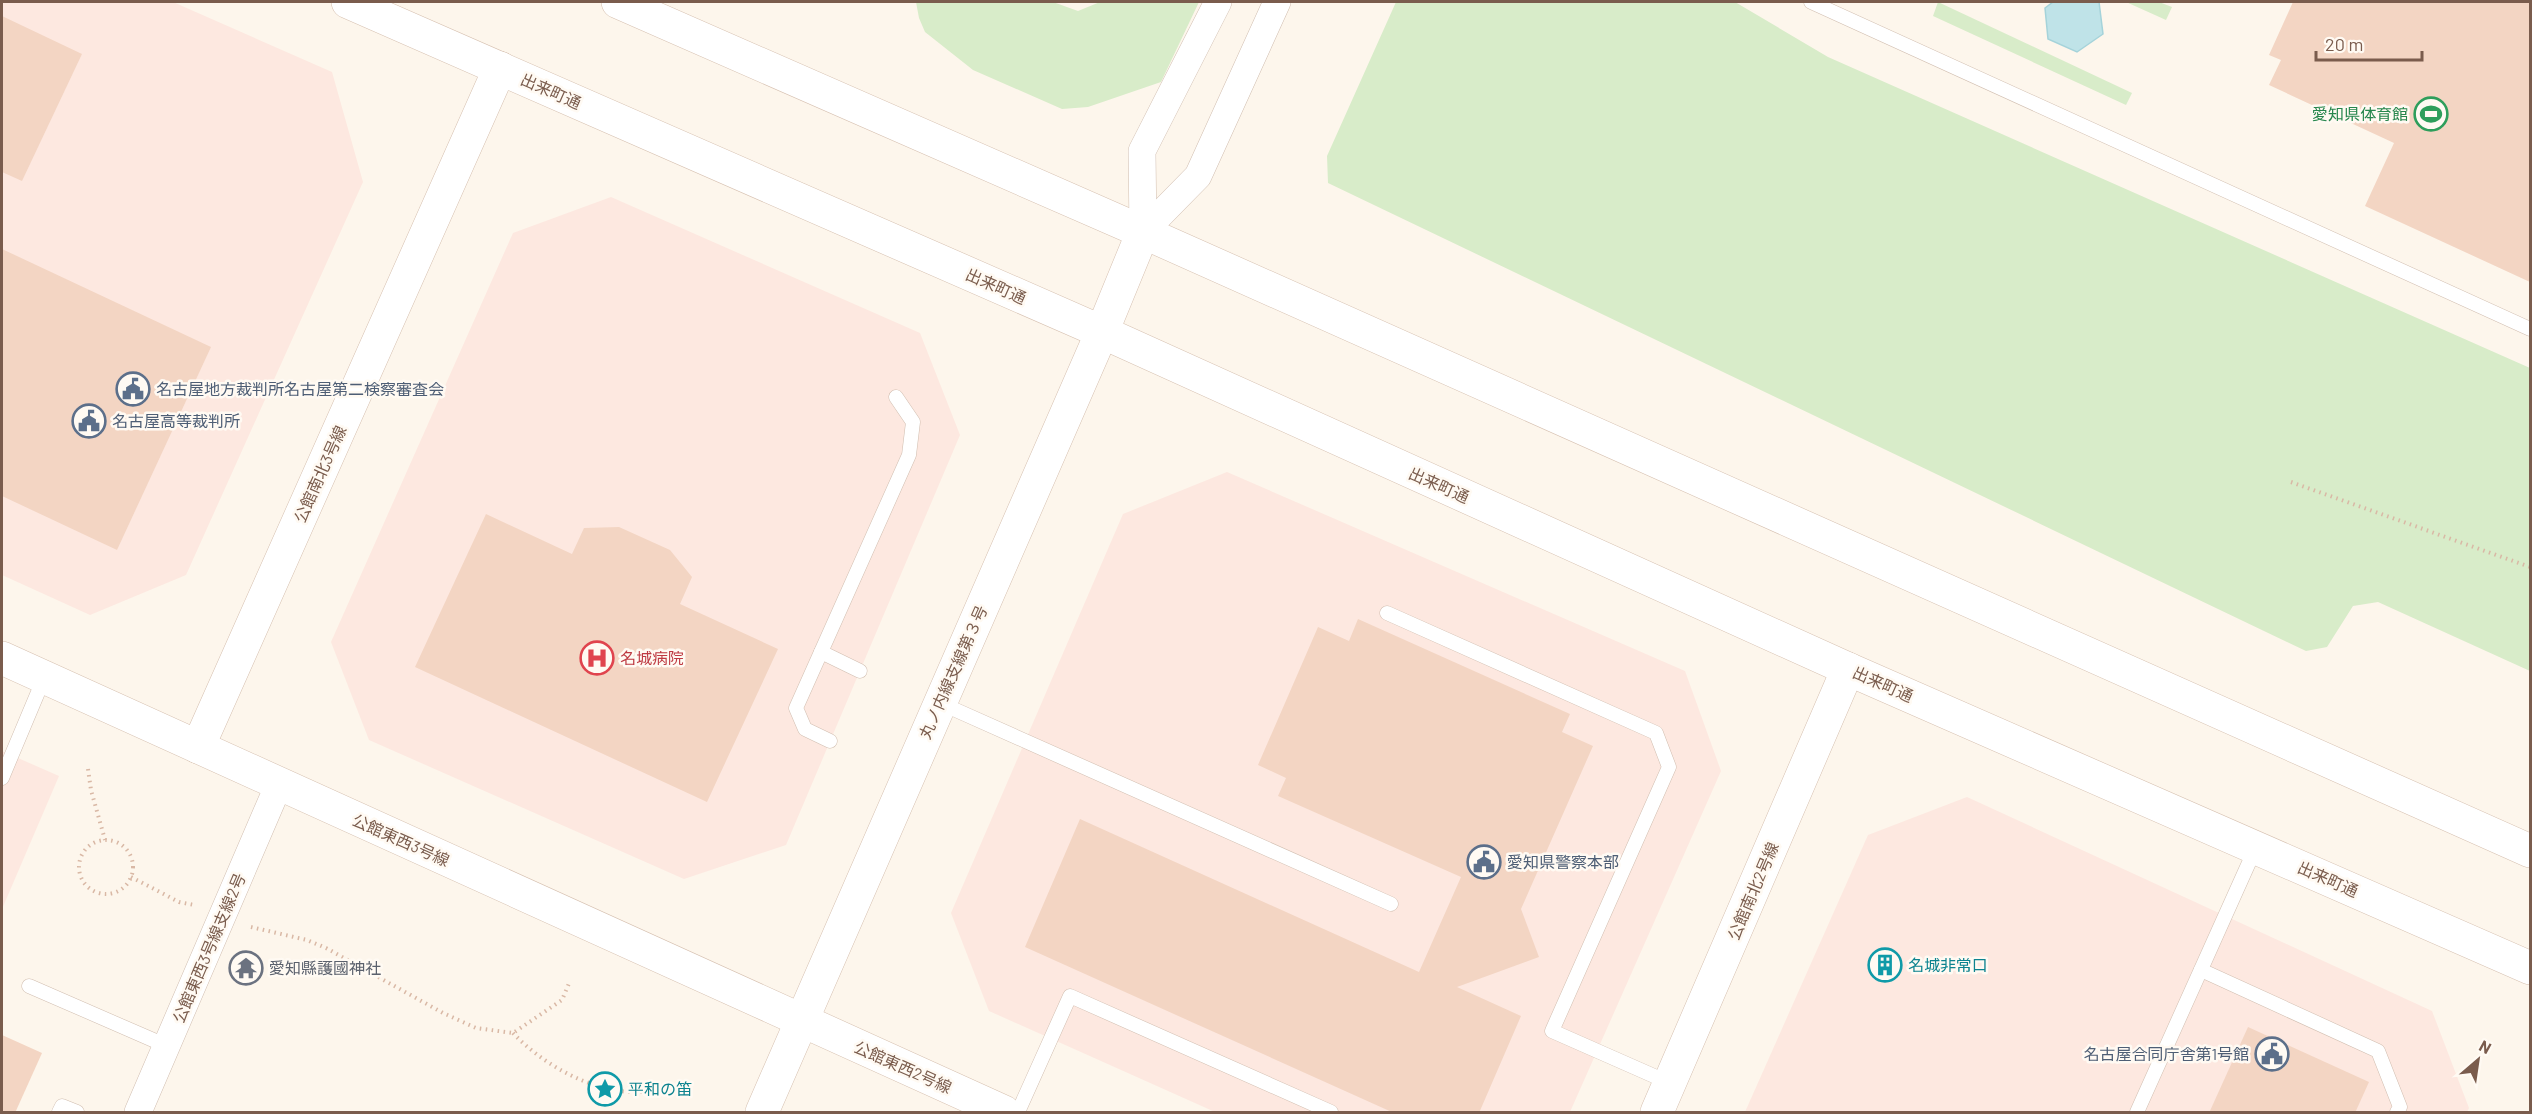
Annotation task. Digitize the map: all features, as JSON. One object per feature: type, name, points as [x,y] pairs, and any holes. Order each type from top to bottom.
[{"type":"main road","name":"出来町通","points":[[348,2],[1102,332],[1848,669],[2530,968]]},
{"type":"main road","points":[[618,2],[1143,232],[2530,851]]},
{"type":"main road","name":"公館南北3号線","points":[[198,747],[500,68]]},
{"type":"main road","name":"丸ノ内線支線第３号","points":[[762,1113],[1102,332],[1143,232]]},
{"type":"main road","name":"公館東西3号線","points":[[2,658],[801,1022]]},
{"type":"main road","name":"公館南北2号線","points":[[1663,1098],[1848,669]]},
{"type":"main road","name":"公館東西2号線","points":[[801,1022],[1004,1113]]},
{"type":"street","points":[[1143,232],[1142,151],[1218,2]]},
{"type":"street","points":[[1143,232],[1198,176],[1277,2]]},
{"type":"street","name":"公館東西3号線支線2号","points":[[138,1113],[279,784]]},
{"type":"lane","points":[[1811,2],[2530,328]]},
{"type":"lane","points":[[830,741],[805,729],[796,708],[909,455],[913,422],[896,397]]},
{"type":"lane","points":[[1387,613],[1656,733],[1669,767],[1552,1031],[1663,1098]]},
{"type":"lane","points":[[821,652],[860,671]]},
{"type":"lane","points":[[2,778],[44,678]]},
{"type":"lane","points":[[940,703],[1391,904]]},
{"type":"lane","points":[[2137,1113],[2256,848]]},
{"type":"lane","points":[[2200,970],[2378,1051],[2400,1107],[2397,1113]]},
{"type":"lane","points":[[29,986],[167,1046]]},
{"type":"lane","points":[[1018,1113],[1070,996],[1331,1113]]},
{"type":"lane","points":[[59,1113],[62,1106],[77,1113]]},
{"type":"path","points":[[2291,482],[2530,567]]},
{"type":"path","points":[[88,768],[91,790],[105,840]]},
{"type":"path","points":[[105,840],[122,845],[132,860],[131,877],[127,885],[111,894],[94,892],[86,886],[78,870],[79,861],[88,846],[105,840]]},
{"type":"path","points":[[131,877],[179,902],[202,907],[240,924],[307,940],[326,948],[443,1013],[476,1028],[513,1033],[529,1050],[576,1077],[598,1086],[632,1092],[680,1087]]},
{"type":"path","points":[[513,1033],[562,1000],[570,981]]},
{"type":"shaded area","points":[[2,2],[173,2],[332,72],[363,182],[186,575],[90,615],[2,575]]},
{"type":"shaded area","points":[[611,197],[920,333],[960,435],[786,845],[684,879],[369,740],[331,642],[513,233]]},
{"type":"shaded area","points":[[1227,472],[1685,671],[1721,771],[1570,1112],[1215,1112],[989,1011],[951,913],[1123,514]]},
{"type":"shaded area","points":[[2,751],[59,776],[2,909]]},
{"type":"shaded area","points":[[1967,797],[2432,1011],[2469,1108],[2467,1112],[1745,1112],[1868,835]]},
{"type":"green space","points":[[916,2],[1053,2],[1078,11],[1100,2],[1199,2],[1161,82],[1088,107],[1062,109],[973,70],[925,32]]},
{"type":"green space","points":[[1396,2],[1735,2],[1828,57],[2530,368],[2530,671],[2378,602],[2353,606],[2327,647],[2306,651],[1328,183],[1327,156]]},
{"type":"green space","points":[[1938,2],[2132,93],[2126,105],[1933,16]]},
{"type":"green space","points":[[2126,2],[2159,2],[2172,7],[2166,20]]},
{"type":"water","points":[[2053,2],[2099,2],[2103,34],[2077,52],[2048,39],[2045,8]]},
{"type":"building","name":"愛知県体育館","points":[[2293,2],[2530,2],[2530,282],[2365,206],[2394,143],[2269,85],[2281,60],[2269,55]]},
{"type":"building","points":[[2,16],[82,54],[22,181],[2,172]]},
{"type":"building","name":"名古屋高等裁判所","points":[[2,249],[211,347],[117,550],[2,496]]},
{"type":"building","name":"名城病院","points":[[486,514],[572,554],[584,528],[619,527],[670,550],[692,577],[680,604],[778,649],[707,802],[415,667]]},
{"type":"building","name":"愛知県警察本部","points":[[1358,619],[1570,714],[1562,732],[1593,746],[1521,909],[1539,957],[1457,987],[1521,1016],[1479,1113],[1394,1113],[1025,947],[1080,819],[1419,972],[1461,877],[1278,796],[1286,778],[1258,765],[1318,627],[1349,641]]},
{"type":"building","name":"名古屋合同庁舎第1号館","points":[[2248,1027],[2369,1082],[2355,1113],[2209,1113]]},
{"type":"building","points":[[2,1035],[42,1053],[15,1113],[2,1113]]},
{"type":"place","name":"愛知県体育館","points":[[2431,114]]},
{"type":"place","name":"名古屋地方裁判所名古屋第二検察審査会","points":[[133,389]]},
{"type":"place","name":"名古屋高等裁判所","points":[[89,421]]},
{"type":"place","name":"名城病院","points":[[597,658]]},
{"type":"place","name":"愛知県警察本部","points":[[1484,862]]},
{"type":"place","name":"名城非常口","points":[[1885,965]]},
{"type":"place","name":"愛知縣護國神社","points":[[246,968]]},
{"type":"place","name":"名古屋合同庁舎第1号館","points":[[2272,1054]]},
{"type":"place","name":"平和の笛","points":[[605,1089]]}]
